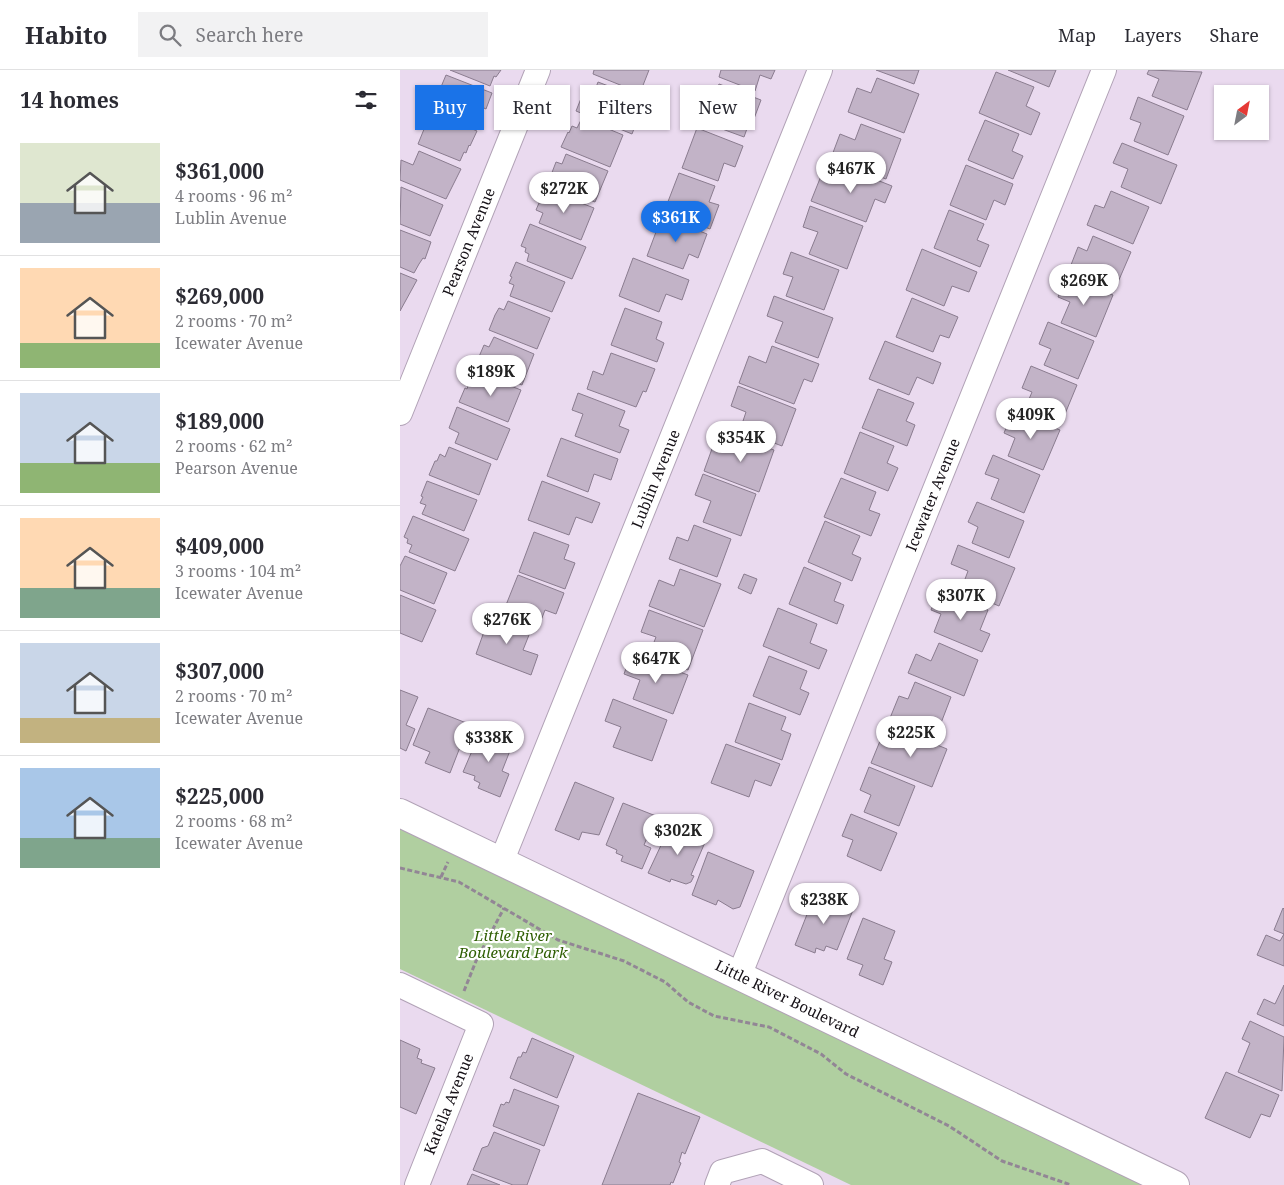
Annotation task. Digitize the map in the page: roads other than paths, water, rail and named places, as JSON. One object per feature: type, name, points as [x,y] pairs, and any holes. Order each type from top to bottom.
[{"type":"street","name":"Pearson Avenue","points":[[400,413],[538,70]]},
{"type":"street","name":"Lublin Avenue","points":[[502,860],[820,70]]},
{"type":"street","name":"Icewater Avenue","points":[[739,976],[1104,70]]},
{"type":"street","name":"Little River Boulevard","points":[[400,813],[502,860],[1175,1185]]},
{"type":"street","name":"Katella Avenue","points":[[400,985],[481,1024],[417,1185]]},
{"type":"street","points":[[717,1185],[722,1172],[762,1161],[811,1185]]},
{"type":"park label","name":"Little River Boulevard Park","points":[[513,944]]}]
